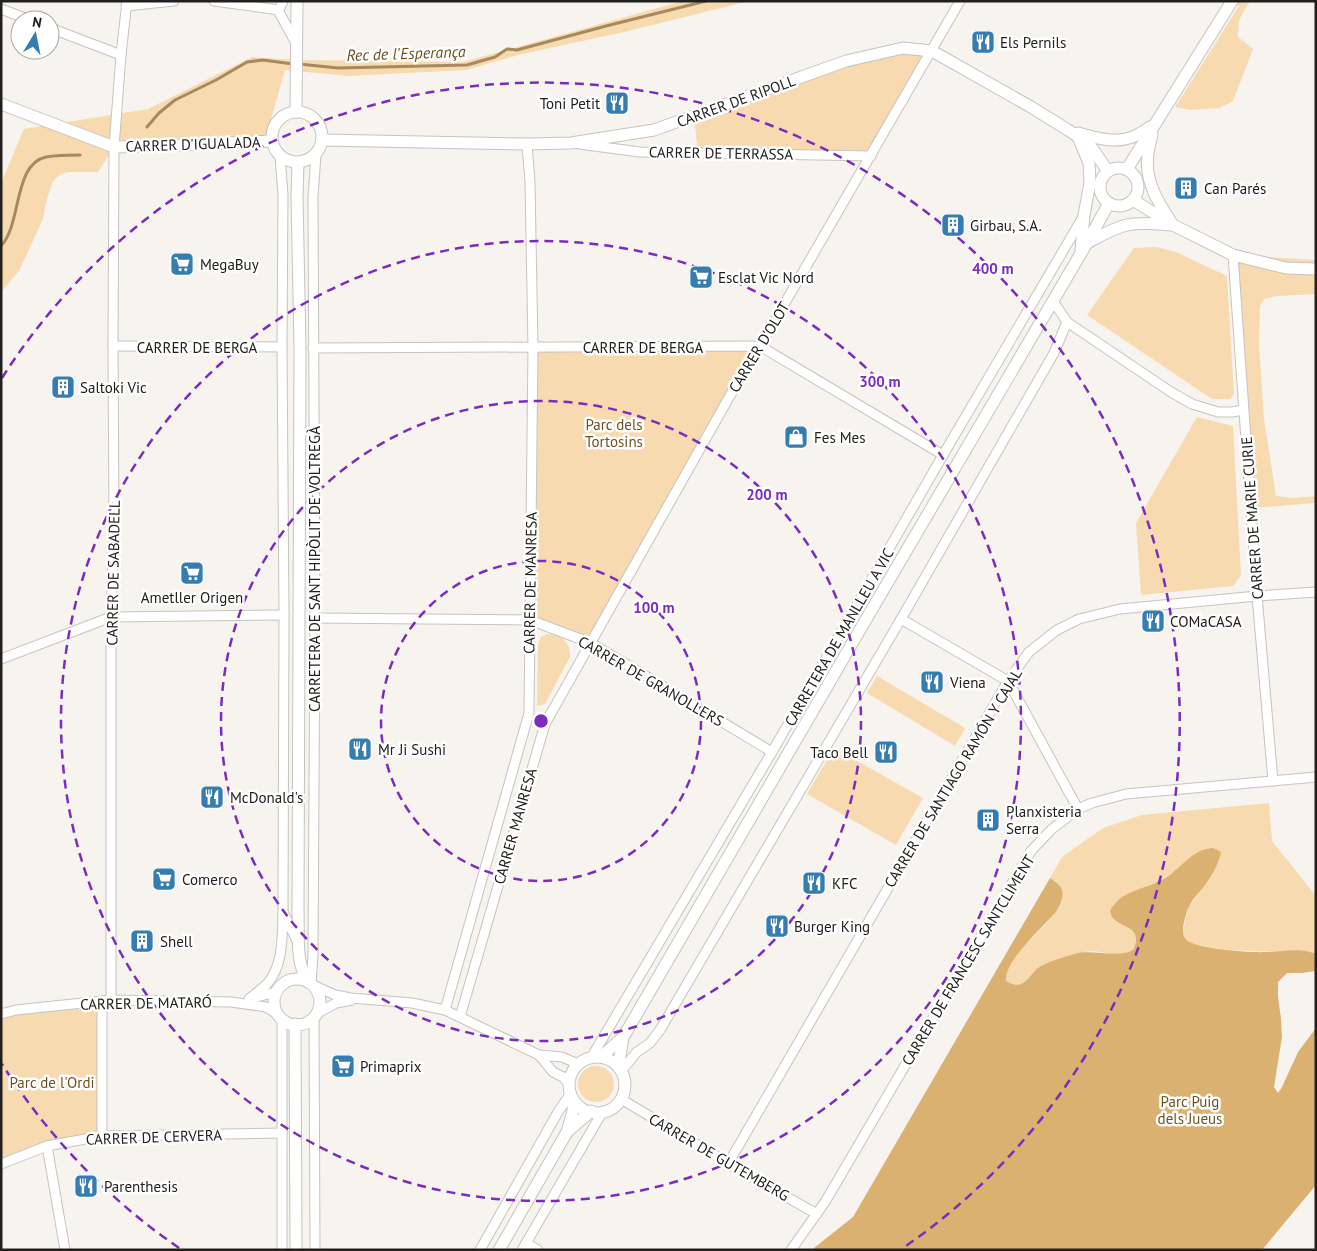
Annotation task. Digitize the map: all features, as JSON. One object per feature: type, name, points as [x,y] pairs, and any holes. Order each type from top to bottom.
[{"type":"street","points":[[126,4],[174,1]]},
{"type":"street","points":[[214,1],[276,7],[283,1]]},
{"type":"street","points":[[296,1],[296,112]]},
{"type":"street","name":"CARRER D'OLOT","points":[[590,643],[744,369],[760,346],[960,1]]},
{"type":"street","points":[[1127,169],[1232,1]]},
{"type":"street","name":"CARRER DE SABADELL","points":[[102,1136],[114,525],[114,147],[126,4]]},
{"type":"street","points":[[276,7],[297,44]]},
{"type":"street","points":[[60,32],[121,55]]},
{"type":"street","name":"CARRER DE RIPOLL","points":[[322,140],[528,144],[571,143],[654,130],[846,61],[903,48],[932,52],[1031,107],[1089,144],[1108,171]]},
{"type":"street","points":[[1,104],[114,147]]},
{"type":"street","points":[[296,112],[306,113],[317,122],[321,130],[322,140],[316,155],[307,161],[298,163],[288,161],[275,150],[272,141],[273,129],[277,121],[284,116],[296,112]]},
{"type":"street","points":[[1068,130],[1096,138],[1116,140],[1135,136],[1154,125]]},
{"type":"street","points":[[1154,125],[1148,154],[1148,172],[1153,190],[1161,207],[1173,225]]},
{"type":"street","name":"CARRETERA DE MANLLEU A VIC","points":[[1078,137],[1089,163],[1090,183],[1084,214],[1080,253]]},
{"type":"street","name":"CARRER D'IGUALADA","points":[[114,147],[272,141]]},
{"type":"street","name":"CARRER DE TERRASSA","points":[[571,143],[640,152],[870,156]]},
{"type":"street","name":"CARRER DE MANRESA","points":[[445,1010],[529,713],[533,347],[528,144]]},
{"type":"street","name":"CARRETERA DE SANT HIPÒLIT DE VOLTREGÀ","points":[[311,984],[313,954],[315,618],[313,348],[316,155]]},
{"type":"street","name":"CARRETERA DE SANT HIPÒLIT DE VOLTREGÀ","points":[[249,999],[269,982],[278,965],[283,912],[283,195],[280,156]]},
{"type":"street","name":"CARRETERA DE SANT HIPÒLIT DE VOLTREGÀ","points":[[298,163],[300,348],[299,947],[300,964],[304,977],[311,984]]},
{"type":"street","points":[[1119,168],[1127,169],[1134,174],[1138,183],[1138,192],[1133,200],[1126,205],[1117,206],[1108,203],[1103,198],[1100,187],[1103,176],[1108,171],[1119,168]]},
{"type":"street","points":[[1133,200],[1173,225],[1233,255],[1286,268],[1316,269]]},
{"type":"street","name":"CARRETERA DE MANLLEU A VIC","points":[[620,1070],[623,1037],[1087,243],[1108,203]]},
{"type":"street","name":"CARRETERA DE MANLLEU A VIC","points":[[596,1057],[1084,214]]},
{"type":"street","name":"CARRETERA DE MANLLEU A VIC","points":[[1087,243],[1107,232],[1127,225],[1173,225]]},
{"type":"street","name":"CARRER DE MARIE CURIE","points":[[1233,255],[1257,596],[1273,780]]},
{"type":"street","points":[[1053,301],[1067,322],[1171,392],[1192,404],[1218,412],[1243,410]]},
{"type":"street","points":[[620,1070],[637,1052],[650,1043],[660,1030],[901,619],[1054,353],[1067,322]]},
{"type":"street","name":"CARRER DE BERGA","points":[[113,346],[282,347]]},
{"type":"street","points":[[760,346],[943,455]]},
{"type":"street","name":"CARRER DE BERGA","points":[[313,348],[760,346]]},
{"type":"street","name":"CARRER DE SANTIAGO RAMÓN Y CAJAL","points":[[728,1164],[1008,681],[1029,652],[1057,630],[1079,619],[1120,609],[1316,592]]},
{"type":"street","points":[[1,659],[111,617],[284,615]]},
{"type":"street","name":"CARRER DE GRANOLLERS","points":[[315,618],[530,620],[590,643],[772,752]]},
{"type":"street","points":[[901,619],[1008,681],[1078,809]]},
{"type":"street","name":"CARRER MANRESA","points":[[460,1017],[545,724],[590,643]]},
{"type":"street","name":"CARRER DE FRANCESC SANTCLIMENT","points":[[791,1250],[817,1214],[1031,851],[1052,829],[1078,809],[1092,803],[1126,794],[1316,777]]},
{"type":"street","name":"CARRETERA DE SANT HIPÒLIT DE VOLTREGÀ","points":[[279,988],[295,965],[299,947],[283,912]]},
{"type":"street","points":[[282,1250],[280,1016],[274,1002],[279,988],[286,981],[301,979],[335,994],[360,999],[412,1003],[445,1010],[539,1055],[562,1057],[578,1064]]},
{"type":"street","points":[[311,984],[318,992],[319,999],[315,1015],[314,1250]]},
{"type":"street","name":"CARRER DE MATARÓ","points":[[231,1002],[249,999],[279,988]]},
{"type":"street","points":[[280,1016],[288,1023],[305,1023],[336,1003],[360,999]]},
{"type":"street","name":"CARRER DE MATARÓ","points":[[1,1014],[16,1010],[106,1001],[231,1002],[266,1007],[280,1016]]},
{"type":"street","points":[[295,1024],[296,1250]]},
{"type":"street","name":"CARRETERA DE MANLLEU A VIC","points":[[596,1057],[623,1037]]},
{"type":"street","points":[[539,1055],[553,1072],[563,1077],[582,1108],[597,1111]]},
{"type":"street","points":[[499,1250],[567,1132],[573,1112],[572,1073],[578,1064],[584,1060],[596,1057],[610,1060],[620,1070],[624,1078],[620,1100],[610,1108],[597,1111],[567,1132]]},
{"type":"street","points":[[480,1250],[571,1092]]},
{"type":"street","name":"CARRER DE GUTEMBERG","points":[[620,1100],[817,1214]]},
{"type":"street","points":[[538,1250],[524,1247],[597,1111]]},
{"type":"street","name":"CARRER DE CERVERA","points":[[1,1164],[48,1146],[102,1136],[282,1133]]},
{"type":"street","points":[[48,1146],[65,1250]]},
{"type":"green space","points":[[683,1],[750,1],[624,32],[518,55],[466,70],[349,76],[285,70],[266,137],[114,147],[98,172],[69,172],[61,174],[53,181],[43,219],[19,271],[1,292],[1,183],[24,129],[148,109],[252,57],[297,60],[463,62]]},
{"type":"green space","points":[[1231,1],[1250,1],[1239,20],[1238,37],[1253,49],[1233,101],[1220,108],[1191,110],[1175,107],[1239,6]]},
{"type":"green space","points":[[903,48],[932,51],[871,156],[698,153],[694,117]]},
{"type":"green space","points":[[1156,247],[1176,252],[1227,276],[1234,394],[1230,399],[1212,399],[1087,315],[1134,248]]},
{"type":"green space","points":[[1237,249],[1264,257],[1316,260],[1316,294],[1277,296],[1264,299],[1260,306],[1259,345],[1264,419],[1276,496],[1293,498],[1316,496],[1316,503],[1255,508]]},
{"type":"green space","name":"Parc dels Tortosins","points":[[760,346],[591,643],[530,620],[533,347]]},
{"type":"green space","points":[[1197,417],[1233,426],[1241,575],[1233,586],[1141,595],[1136,523]]},
{"type":"green space","points":[[552,634],[564,640],[569,648],[570,657],[545,704],[537,706],[538,644],[541,637]]},
{"type":"green space","points":[[877,676],[965,728],[955,746],[867,693]]},
{"type":"green space","points":[[834,748],[923,798],[896,845],[807,794]]},
{"type":"green space","points":[[1269,803],[1272,841],[1316,896],[1316,954],[1229,950],[1191,944],[1185,938],[1183,931],[1188,908],[1213,874],[1219,859],[1172,873],[1159,881],[1124,896],[1117,922],[1130,928],[1136,936],[1134,946],[1130,951],[1118,954],[1091,951],[1075,954],[1056,960],[1021,984],[1015,985],[1006,982],[1006,974],[1010,964],[1048,922],[1061,901],[1062,892],[1060,887],[1050,878],[1062,857],[1103,828],[1142,815]]},
{"type":"green space","name":"Parc Puig dels Jueus","points":[[1213,848],[1221,852],[1220,857],[1211,876],[1188,908],[1183,926],[1185,938],[1189,942],[1198,945],[1222,950],[1259,952],[1298,950],[1316,954],[1316,971],[1287,973],[1278,982],[1282,1037],[1274,1087],[1278,1093],[1298,1052],[1316,1028],[1316,1185],[1262,1250],[817,1250],[814,1248],[853,1217],[1050,878],[1062,889],[1060,903],[1055,913],[1028,942],[1009,967],[1006,981],[1012,984],[1021,984],[1041,966],[1074,954],[1089,952],[1115,954],[1130,951],[1134,948],[1136,937],[1129,928],[1113,918],[1110,911],[1114,905],[1127,894],[1165,878],[1193,855]]},
{"type":"green space","name":"Parc de l'Ordi","points":[[102,1001],[102,1136],[47,1146],[1,1164],[1,1014]]},
{"type":"green space","points":[[596,1066],[603,1067],[609,1071],[613,1077],[613,1091],[609,1097],[603,1101],[596,1102],[589,1101],[583,1097],[579,1091],[578,1084],[579,1077],[583,1071],[589,1067]]},
{"type":"waterway","name":"Rec de l'Esperança","points":[[299,64],[338,68],[467,65],[495,57],[507,49],[517,50],[706,1]]},
{"type":"waterway","name":"Rec de l'Esperança","points":[[147,127],[159,113],[175,100],[247,62],[263,60],[293,64]]},
{"type":"waterway","name":"Rec de l'Esperança","points":[[1,246],[8,236],[23,182],[35,162],[50,156],[80,155]]},
{"type":"place","name":"Els Pernils","points":[[983,42]]},
{"type":"place","name":"Toni Petit","points":[[617,103]]},
{"type":"place","name":"Can Parés","points":[[1186,188]]},
{"type":"place","name":"Girbau, S.A.","points":[[953,225]]},
{"type":"place","name":"MegaBuy","points":[[182,264]]},
{"type":"place","name":"Esclat Vic Nord","points":[[701,277]]},
{"type":"place","name":"Saltoki Vic","points":[[63,387]]},
{"type":"place","name":"Fes Mes","points":[[796,437]]},
{"type":"place","name":"Ametller Origen","points":[[192,573]]},
{"type":"place","name":"COMaCASA","points":[[1153,621]]},
{"type":"place","name":"Viena","points":[[932,682]]},
{"type":"place","name":"Mr Ji Sushi","points":[[360,749]]},
{"type":"place","name":"Taco Bell","points":[[886,752]]},
{"type":"place","name":"McDonald's","points":[[212,797]]},
{"type":"place","name":"Planxisteria Serra","points":[[988,820]]},
{"type":"place","name":"Comerco","points":[[164,879]]},
{"type":"place","name":"KFC","points":[[814,883]]},
{"type":"place","name":"Burger King","points":[[777,926]]},
{"type":"place","name":"Shell","points":[[142,941]]},
{"type":"place","name":"Primaprix","points":[[343,1066]]},
{"type":"place","name":"Parenthesis","points":[[86,1186]]}]
